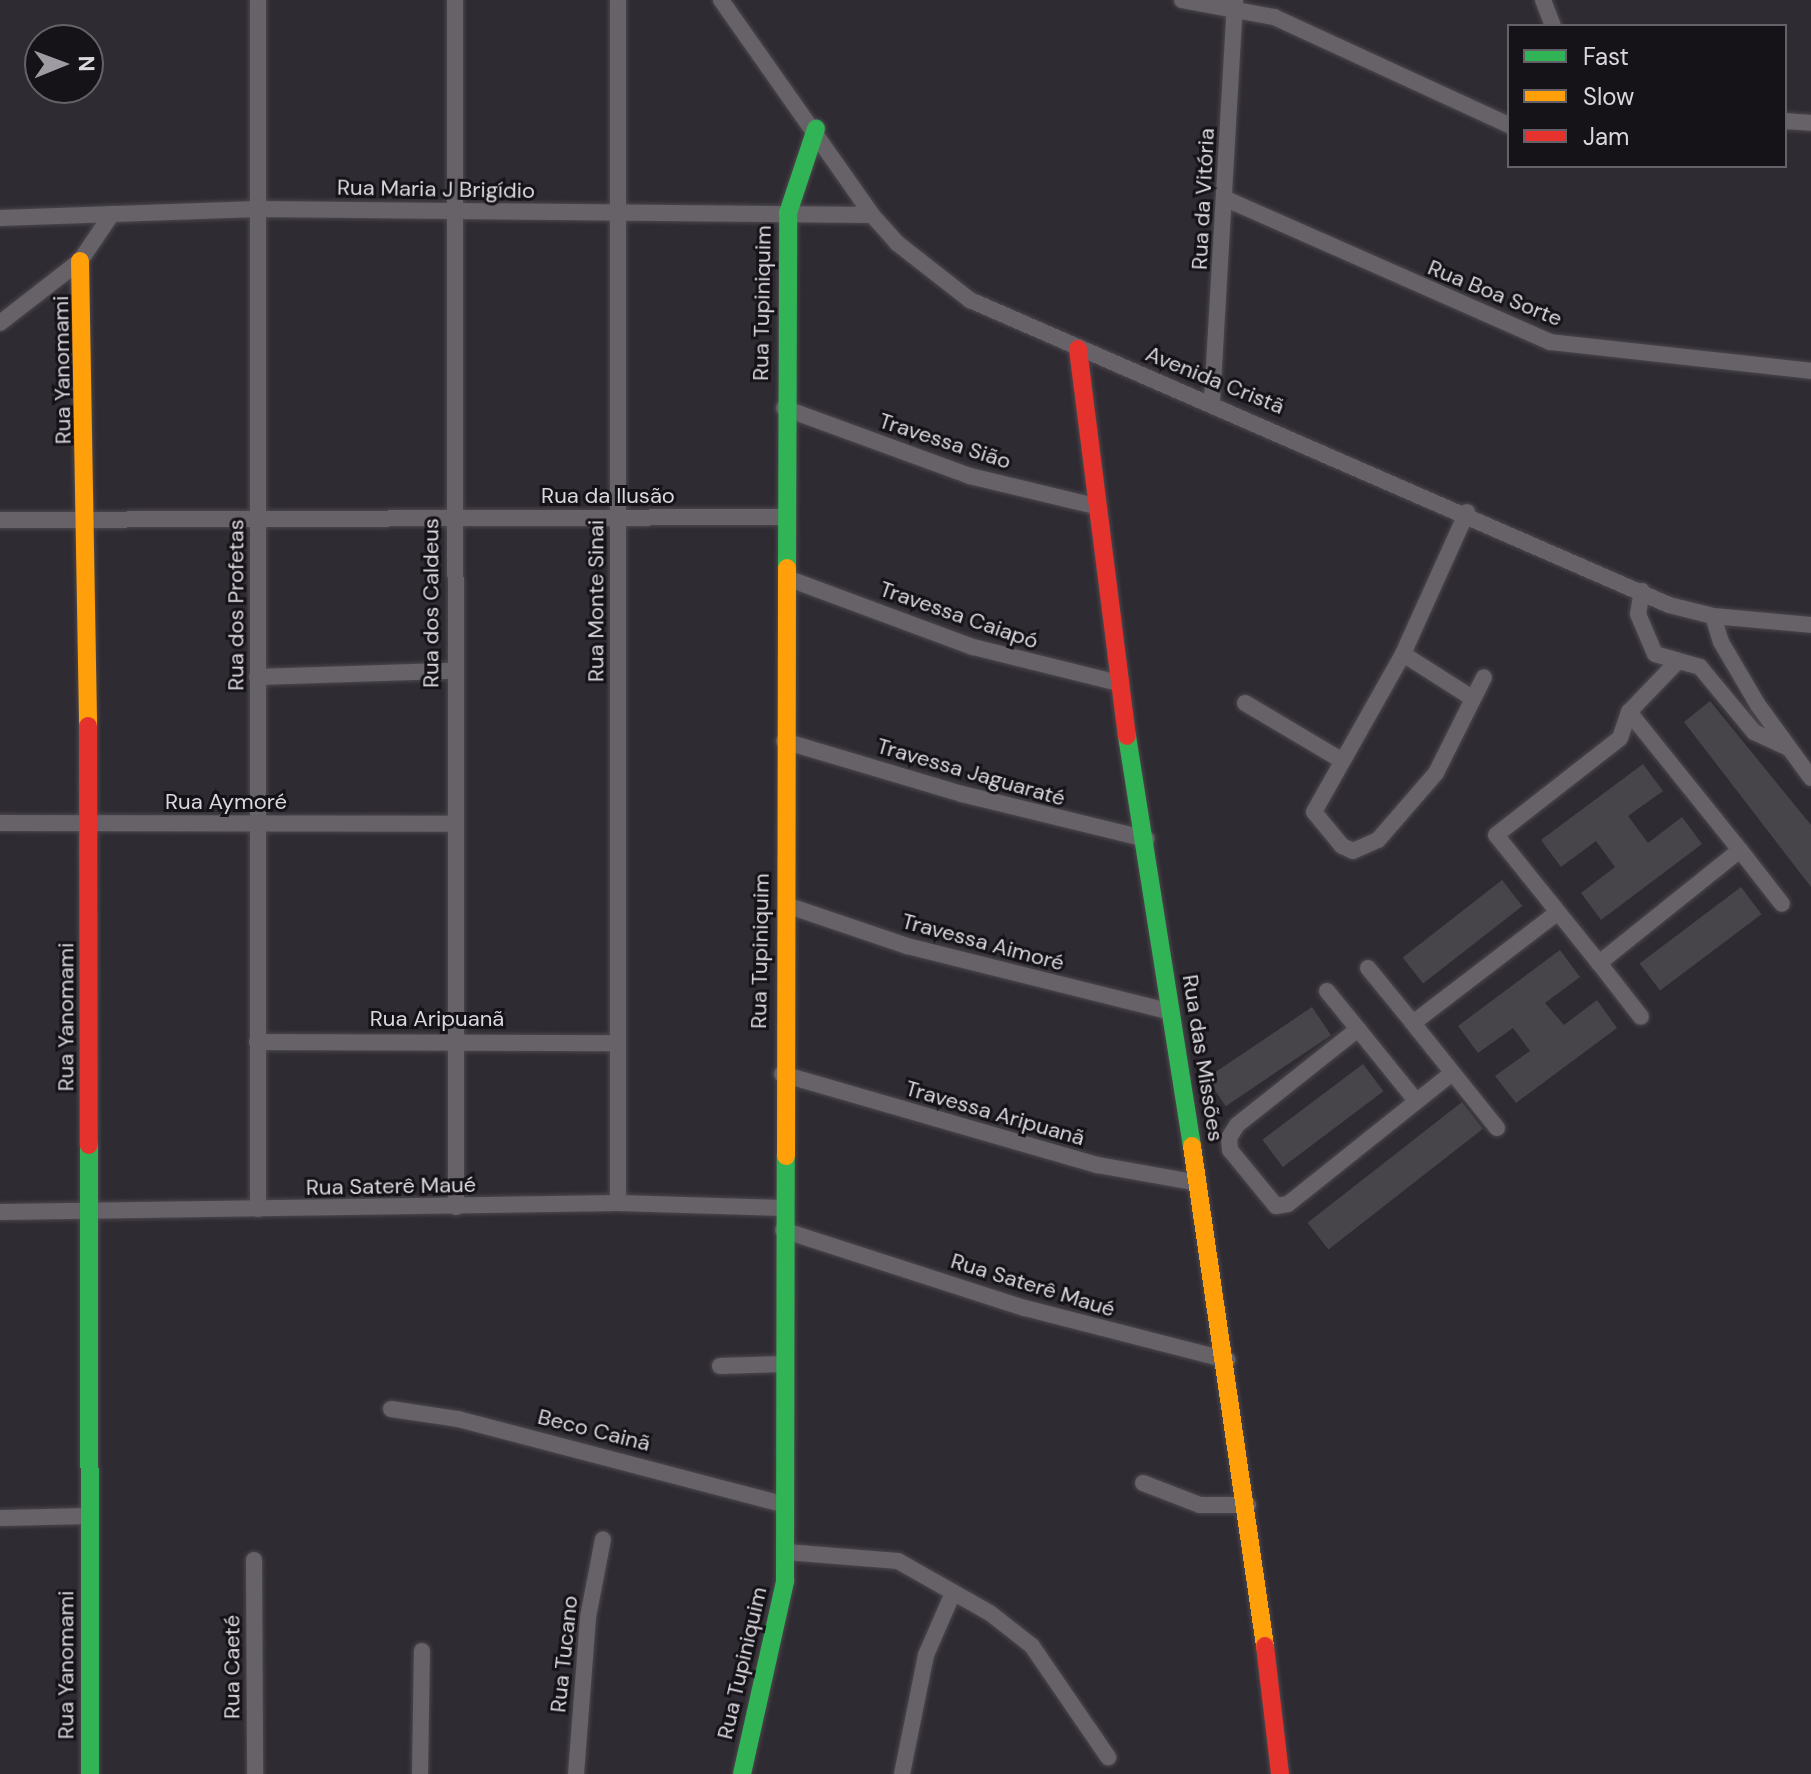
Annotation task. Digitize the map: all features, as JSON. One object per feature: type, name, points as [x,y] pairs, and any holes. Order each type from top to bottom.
[{"type":"street","name":"Rua dos Profetas","points":[[258,0],[258,1209]]},
{"type":"street","name":"Rua dos Caldeus","points":[[455,0],[451,1040],[456,1207]]},
{"type":"street","name":"Rua Monte Sinai","points":[[618,0],[618,1203]]},
{"type":"street","name":"Avenida Cristã","points":[[721,0],[816,129],[872,215],[906,251],[970,300],[1078,349],[1212,401],[1642,591],[1713,616],[1811,625]]},
{"type":"street","points":[[1182,0],[1235,4],[1293,25],[1507,124]]},
{"type":"street","points":[[1543,0],[1552,24]]},
{"type":"street","name":"Rua da Vitória","points":[[1212,401],[1235,4]]},
{"type":"street","points":[[1787,121],[1811,123]]},
{"type":"street","name":"Rua Tupiniquim","points":[[742,1774],[778,1623],[786,1552],[783,1504],[782,1074],[786,905],[784,408],[788,213],[816,129]]},
{"type":"street","name":"Rua Boa Sorte","points":[[1226,199],[1550,342],[1811,371]]},
{"type":"street","name":"Rua Maria J Brigídio","points":[[0,218],[258,209],[619,215],[872,215]]},
{"type":"street","points":[[0,323],[80,261],[112,214]]},
{"type":"street","name":"Rua Yanomami","points":[[80,261],[88,519],[90,1774]]},
{"type":"street","name":"Rua das Missões","points":[[1078,349],[1119,683],[1147,839],[1171,1012],[1227,1360],[1248,1505],[1280,1774]]},
{"type":"street","name":"Travessa Sião","points":[[784,408],[970,476],[1095,506]]},
{"type":"street","points":[[1467,512],[1403,654],[1314,812],[1318,822],[1342,846],[1366,849],[1436,773],[1484,677]]},
{"type":"street","name":"Rua da Ilusão","points":[[0,520],[784,517]]},
{"type":"street","name":"Travessa Caiapó","points":[[787,578],[973,647],[1119,683]]},
{"type":"street","points":[[1642,591],[1638,614],[1655,654],[1675,664],[1700,667],[1754,732],[1789,748]]},
{"type":"street","points":[[1713,616],[1721,642],[1811,778]]},
{"type":"street","points":[[1403,654],[1472,698]]},
{"type":"street","points":[[1641,1017],[1496,835],[1620,738],[1629,712],[1675,664]]},
{"type":"street","points":[[257,677],[453,671]]},
{"type":"street","points":[[1245,703],[1341,760]]},
{"type":"street","points":[[1629,712],[1782,904]]},
{"type":"street","name":"Travessa Jaguaraté","points":[[784,741],[962,794],[1147,839]]},
{"type":"street","name":"Rua Aymoré","points":[[0,823],[452,824]]},
{"type":"street","points":[[1599,963],[1740,850]]},
{"type":"street","name":"Travessa Aimoré","points":[[786,905],[907,946],[1171,1012]]},
{"type":"street","points":[[1413,1023],[1557,913]]},
{"type":"street","points":[[1368,968],[1497,1128]]},
{"type":"street","points":[[1327,991],[1416,1101]]},
{"type":"street","points":[[1358,1029],[1237,1125],[1229,1138],[1230,1150],[1276,1206],[1288,1204],[1451,1074]]},
{"type":"street","name":"Rua Aripuanã","points":[[257,1042],[451,1040],[617,1043]]},
{"type":"street","name":"Travessa Aripuanã","points":[[782,1074],[1098,1165],[1198,1183]]},
{"type":"street","name":"Rua Saterê Maué","points":[[0,1212],[618,1203],[784,1208]]},
{"type":"street","name":"Rua Saterê Maué","points":[[783,1230],[1040,1313],[1227,1360]]},
{"type":"street","points":[[720,1366],[783,1364]]},
{"type":"street","name":"Beco Cainã","points":[[391,1409],[458,1419],[783,1504]]},
{"type":"street","points":[[1143,1483],[1200,1505],[1248,1505]]},
{"type":"street","points":[[0,1518],[91,1516]]},
{"type":"street","name":"Rua Tucano","points":[[576,1774],[586,1631],[603,1539]]},
{"type":"street","points":[[786,1552],[898,1561],[953,1593],[1032,1646],[1108,1757]]},
{"type":"street","name":"Rua Caeté","points":[[254,1560],[255,1774]]},
{"type":"street","points":[[902,1774],[926,1655],[953,1593]]},
{"type":"street","points":[[420,1774],[422,1651]]},
{"type":"building","points":[[1710,701],[1811,825],[1811,887],[1684,722]]},
{"type":"building","points":[[1643,764],[1663,791],[1628,816],[1648,843],[1682,817],[1702,844],[1601,920],[1581,893],[1615,867],[1596,841],[1561,867],[1541,840]]},
{"type":"building","points":[[1502,880],[1522,906],[1423,984],[1403,958]]},
{"type":"building","points":[[1741,887],[1761,914],[1660,991],[1640,963]]},
{"type":"building","points":[[1560,950],[1580,977],[1545,1003],[1564,1025],[1597,1000],[1617,1028],[1516,1103],[1495,1076],[1530,1051],[1513,1028],[1478,1053],[1458,1026]]},
{"type":"building","points":[[1312,1007],[1331,1035],[1226,1106],[1207,1078]]},
{"type":"building","points":[[1363,1064],[1383,1091],[1283,1167],[1262,1140]]},
{"type":"building","points":[[1462,1102],[1483,1129],[1328,1249],[1308,1223]]},
{"type":"traffic: fast","points":[[787,568],[788,213],[816,129]]},
{"type":"traffic: fast","points":[[1127,736],[1192,1146]]},
{"type":"traffic: fast","points":[[89,1145],[90,1774]]},
{"type":"traffic: fast","points":[[742,1774],[785,1581],[786,1156]]},
{"type":"traffic: slow","points":[[80,261],[88,726]]},
{"type":"traffic: slow","points":[[786,1156],[787,568]]},
{"type":"traffic: slow","points":[[1192,1146],[1265,1646]]},
{"type":"traffic: jam","points":[[1078,349],[1127,736]]},
{"type":"traffic: jam","points":[[88,726],[89,1145]]},
{"type":"traffic: jam","points":[[1265,1646],[1280,1774]]}]
